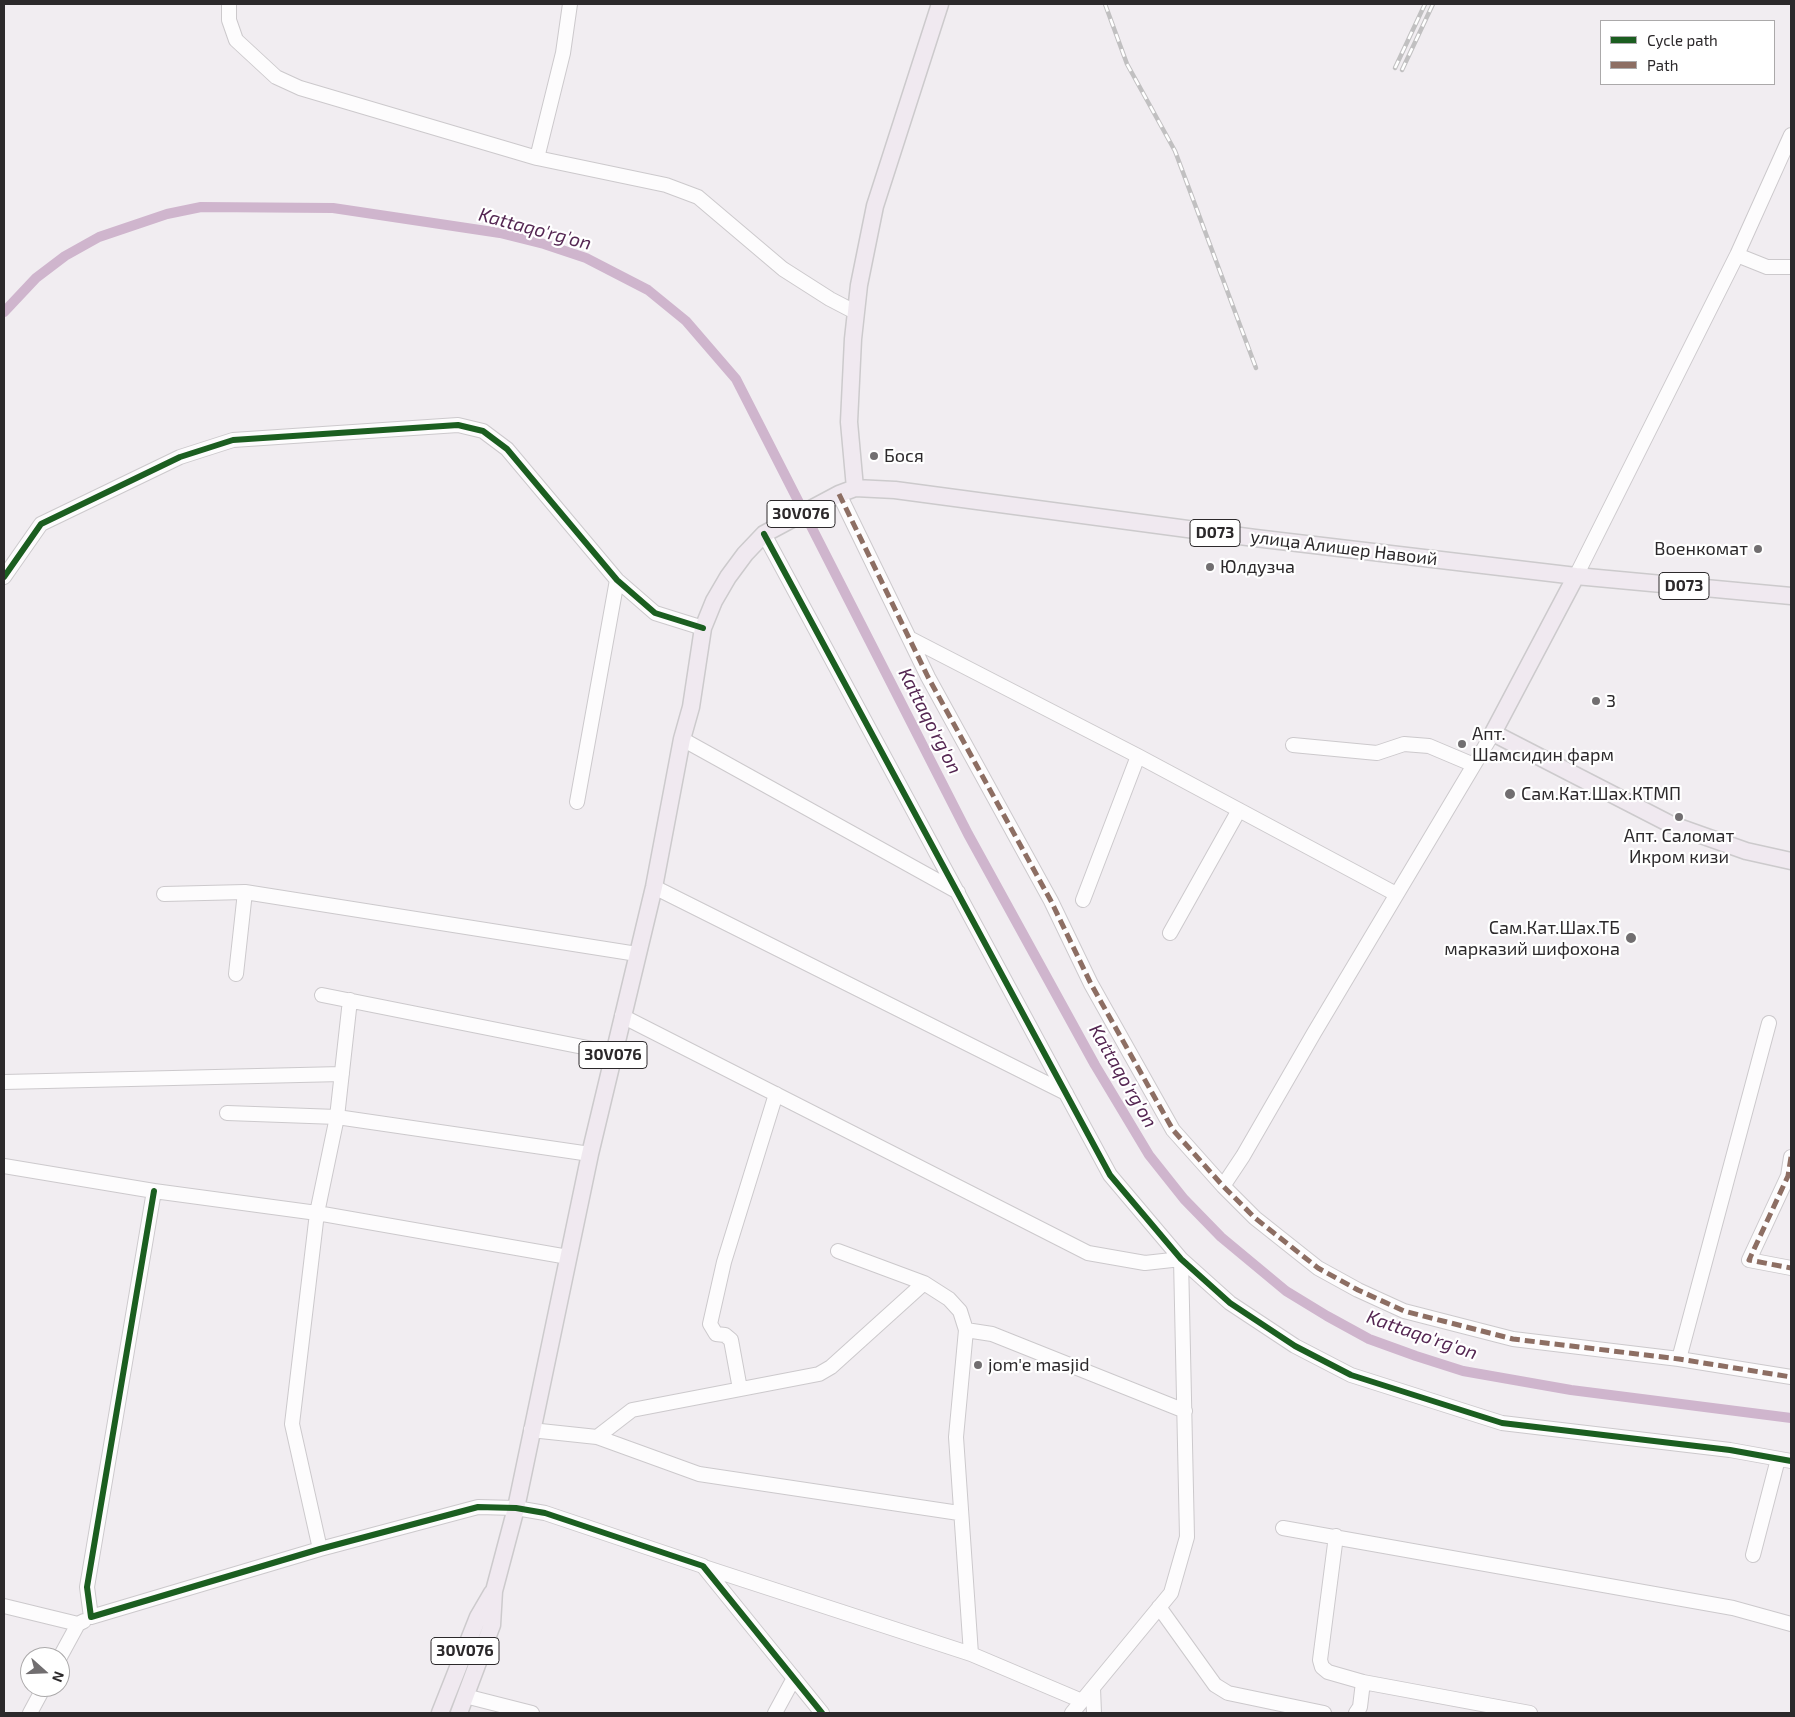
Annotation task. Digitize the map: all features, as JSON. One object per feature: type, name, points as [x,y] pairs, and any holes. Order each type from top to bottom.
[{"type":"main road","points":[[855,488],[849,422],[855,312],[875,206],[940,4]]},
{"type":"main road","name":"улица Алишер Навоий","points":[[839,494],[855,488],[895,490],[1255,538],[1576,576],[1791,596]]},
{"type":"main road","name":"30V076","points":[[459,1713],[492,1625],[494,1591],[516,1508],[590,1154],[654,887],[682,739],[691,707],[703,628],[714,601],[728,577],[745,554],[764,534],[839,494]]},
{"type":"main road","points":[[1576,576],[1493,733],[1670,824],[1746,851],[1791,861]]},
{"type":"main road","name":"30V076","points":[[440,1713],[478,1617],[494,1591]]},
{"type":"street","points":[[229,4],[229,20],[236,40],[276,77],[300,88],[537,158],[666,185],[698,197],[783,269],[830,299],[855,312]]},
{"type":"street","points":[[537,158],[563,53],[570,4]]},
{"type":"street","points":[[1576,576],[1737,255],[1791,135]]},
{"type":"street","points":[[1737,255],[1767,268],[1791,267]]},
{"type":"street","points":[[4,577],[41,524],[180,457],[233,440],[458,426],[483,431],[507,449],[616,580],[655,613],[703,628]]},
{"type":"street","points":[[839,494],[909,638],[1051,901],[1092,984],[1173,1130],[1223,1186],[1255,1218],[1318,1268],[1358,1290],[1404,1311],[1513,1339],[1679,1359],[1791,1377]]},
{"type":"street","points":[[764,534],[1110,1175],[1182,1259],[1230,1303],[1295,1346],[1351,1374],[1502,1423],[1730,1450],[1785,1460],[1752,1556]]},
{"type":"street","points":[[577,802],[616,580]]},
{"type":"street","points":[[909,638],[1138,756],[1396,894]]},
{"type":"street","points":[[1223,1186],[1243,1156],[1396,894],[1493,733]]},
{"type":"street","points":[[682,739],[958,892]]},
{"type":"street","points":[[1293,746],[1377,753],[1404,744],[1429,746],[1474,765]]},
{"type":"street","points":[[1083,900],[1138,756]]},
{"type":"street","points":[[1170,933],[1239,810]]},
{"type":"street","points":[[654,887],[1066,1093]]},
{"type":"street","points":[[164,894],[245,892],[638,954]]},
{"type":"street","points":[[236,974],[245,892]]},
{"type":"street","points":[[322,996],[613,1053]]},
{"type":"street","points":[[320,1549],[292,1424],[317,1213],[337,1117],[350,1000]]},
{"type":"street","points":[[622,1016],[1088,1253],[1145,1263],[1182,1259]]},
{"type":"street","points":[[1679,1359],[1769,1023]]},
{"type":"street","points":[[4,1082],[342,1074]]},
{"type":"street","points":[[740,1389],[731,1340],[725,1335],[716,1334],[710,1324],[724,1262],[776,1094]]},
{"type":"street","points":[[227,1113],[337,1117],[590,1154]]},
{"type":"street","points":[[1791,1157],[1790,1176],[1749,1260],[1791,1268]]},
{"type":"street","points":[[4,1166],[154,1191],[317,1213],[568,1257]]},
{"type":"street","points":[[91,1617],[86,1587],[154,1191]]},
{"type":"street","points":[[838,1251],[924,1283],[949,1299],[960,1311],[966,1330],[956,1437],[971,1654]]},
{"type":"street","points":[[1072,1713],[1171,1593],[1187,1537],[1182,1259]]},
{"type":"street","points":[[597,1437],[632,1410],[819,1374],[831,1367],[924,1283]]},
{"type":"street","points":[[966,1330],[992,1334],[1185,1411]]},
{"type":"street","points":[[531,1430],[597,1437],[699,1474],[960,1514]]},
{"type":"street","points":[[65,1647],[78,1624],[91,1617],[320,1549],[478,1507],[516,1508],[545,1513],[971,1654],[1082,1701]]},
{"type":"street","points":[[1283,1528],[1734,1608],[1791,1624]]},
{"type":"street","points":[[1336,1536],[1320,1660],[1322,1667],[1328,1672],[1363,1682],[1530,1713]]},
{"type":"street","points":[[703,1566],[822,1713]]},
{"type":"street","points":[[4,1606],[78,1624]]},
{"type":"street","points":[[1160,1607],[1215,1685],[1228,1693],[1324,1713]]},
{"type":"street","points":[[775,1713],[794,1678]]},
{"type":"street","points":[[1356,1713],[1360,1707],[1363,1682]]},
{"type":"street","points":[[1093,1688],[1094,1713]]},
{"type":"street","points":[[465,1696],[532,1713]]},
{"type":"street","points":[[30,1713],[39,1697]]},
{"type":"waterway","name":"Kattaqo'rg'on","points":[[4,312],[36,278],[65,256],[99,237],[167,214],[201,207],[333,208],[500,233],[544,244],[586,258],[648,290],[686,321],[736,379],[968,834],[1095,1065],[1149,1155],[1184,1199],[1221,1237],[1286,1291],[1327,1316],[1369,1339],[1463,1371],[1571,1390],[1791,1418]]},
{"type":"railway","points":[[1105,4],[1127,64],[1175,151],[1256,368]]},
{"type":"railway","points":[[1395,68],[1425,4]]},
{"type":"railway","points":[[1402,70],[1433,4]]},
{"type":"marked path","points":[[839,494],[928,677],[1051,901],[1091,984],[1173,1130],[1223,1186],[1255,1218],[1318,1268],[1358,1290],[1404,1311],[1513,1339],[1679,1359],[1791,1377]]},
{"type":"marked path","points":[[1791,1157],[1788,1176],[1749,1260],[1791,1268]]},
{"type":"cycle path","points":[[4,577],[41,524],[180,457],[233,440],[458,425],[483,431],[507,449],[617,580],[655,613],[703,628]]},
{"type":"cycle path","points":[[764,534],[1110,1175],[1181,1259],[1230,1303],[1295,1346],[1351,1375],[1502,1423],[1730,1450],[1791,1461]]},
{"type":"cycle path","points":[[154,1191],[87,1587],[91,1617],[320,1549],[478,1507],[516,1508],[545,1513],[703,1566],[822,1713]]},
{"type":"place","name":"Бося","points":[[874,456]]},
{"type":"place","name":"Военкомат","points":[[1758,549]]},
{"type":"place","name":"Юлдузча","points":[[1210,567]]},
{"type":"place","name":"3","points":[[1596,701]]},
{"type":"place","name":"Апт. Шамсидин фарм","points":[[1462,744]]},
{"type":"place","name":"Сам.Кат.Шах.КТМП","points":[[1510,794]]},
{"type":"place","name":"Апт. Саломат Икром кизи","points":[[1679,817]]},
{"type":"place","name":"Сам.Кат.Шах.ТБ марказий шифохона","points":[[1631,938]]},
{"type":"place","name":"jom'e masjid","points":[[978,1365]]}]
